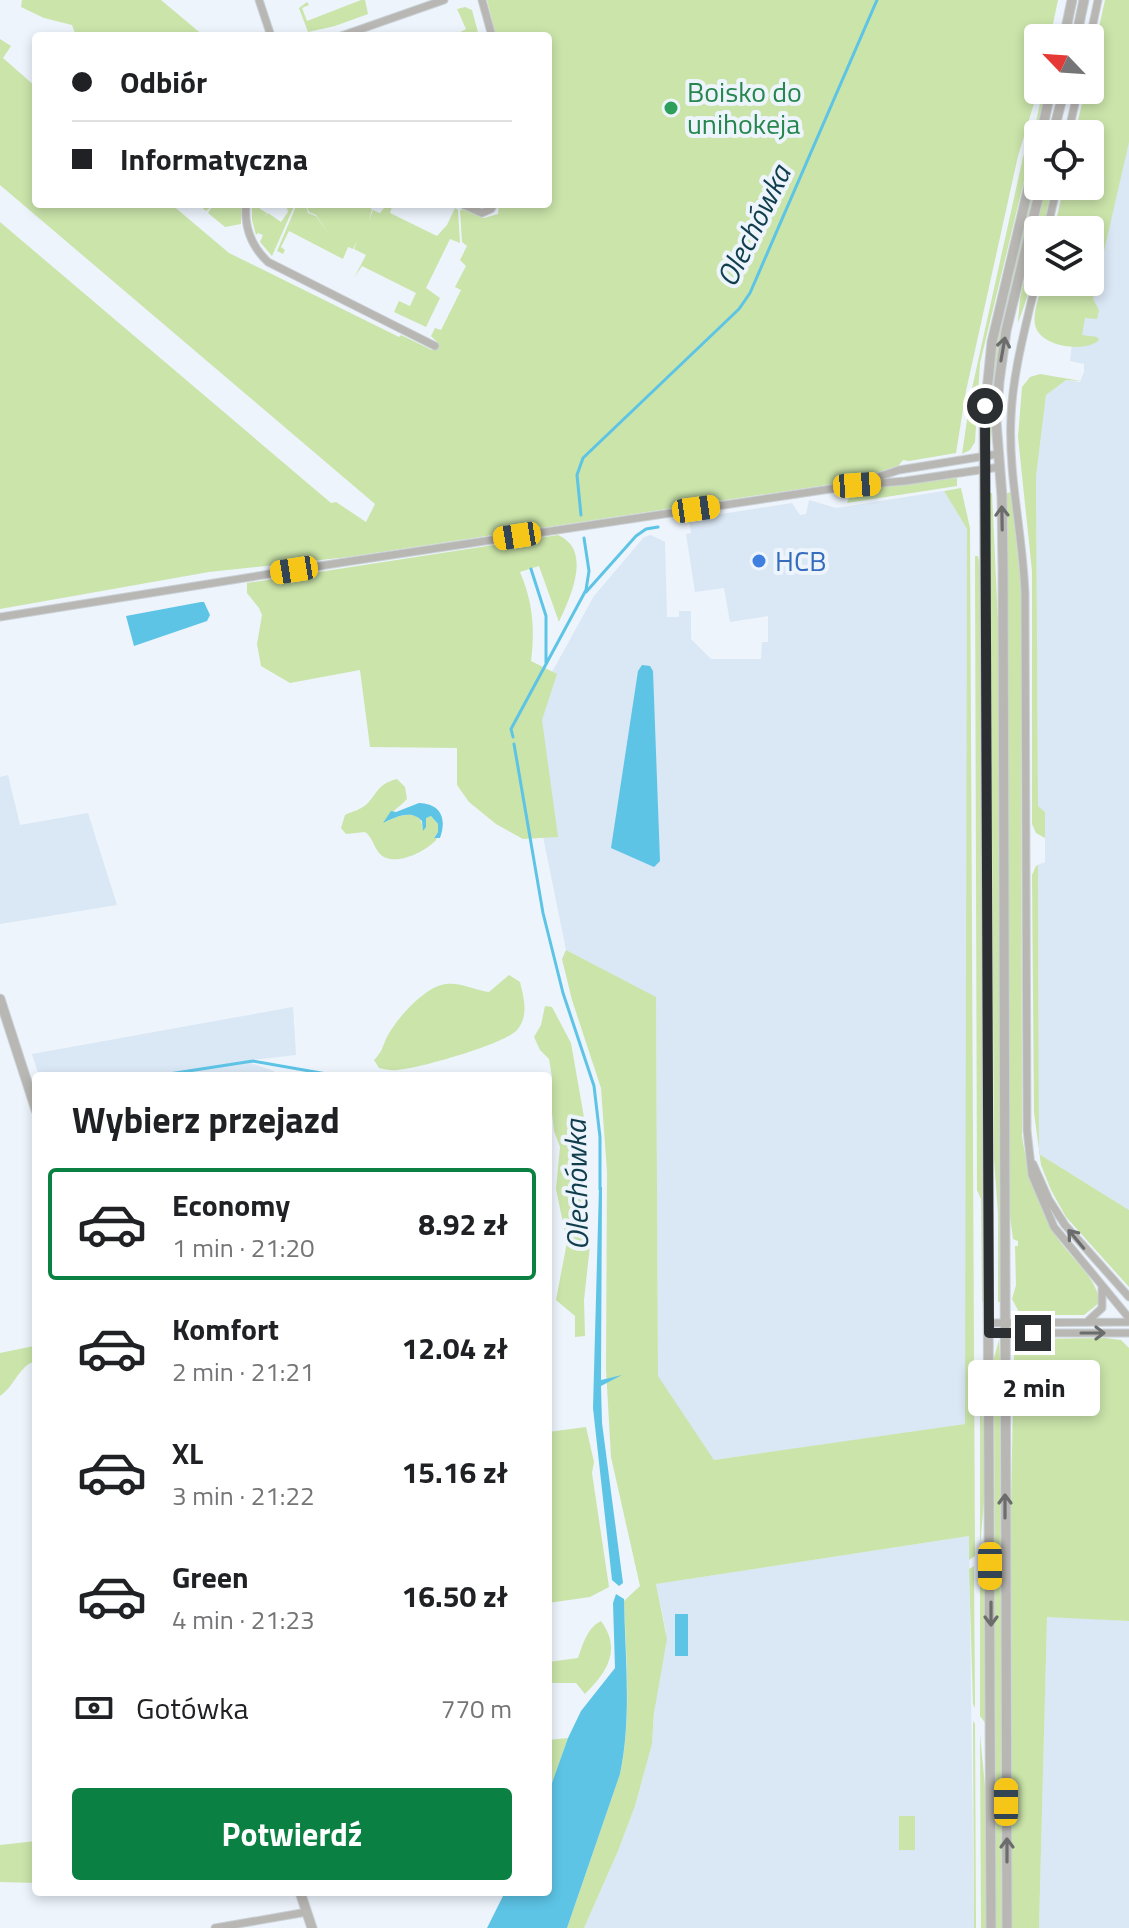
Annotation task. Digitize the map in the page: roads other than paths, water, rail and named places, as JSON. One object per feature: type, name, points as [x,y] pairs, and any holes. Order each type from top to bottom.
[{"type":"street","points":[[259,0],[270,32]]},
{"type":"street","points":[[352,32],[444,0]]},
{"type":"street","points":[[482,0],[491,32]]},
{"type":"street","points":[[1067,24],[1072,0]]},
{"type":"street","points":[[1079,24],[1084,0]]},
{"type":"street","points":[[1093,24],[1098,0]]},
{"type":"street","points":[[991,1928],[984,456],[986,388],[992,342],[1025,200]]},
{"type":"street","points":[[1007,1928],[1003,569],[997,402],[1002,357],[1038,200]]},
{"type":"street","points":[[246,208],[246,224],[251,239],[268,262],[435,346]]},
{"type":"street","points":[[471,208],[482,213],[491,208]]},
{"type":"street","points":[[1033,296],[1018,362],[1011,416],[1011,452],[1025,585],[1027,1112],[1032,1175],[1054,1227],[1129,1320]]},
{"type":"street","points":[[857,485],[899,470],[998,454]]},
{"type":"street","points":[[0,617],[857,485],[1000,467]]},
{"type":"street","points":[[0,999],[32,1098]]},
{"type":"street","points":[[1032,1161],[1049,1200],[1065,1225],[1129,1297]]},
{"type":"street","points":[[1084,1323],[1102,1308],[1102,1286]]},
{"type":"street","points":[[1005,1328],[1129,1320]]},
{"type":"street","points":[[989,1328],[1129,1333]]},
{"type":"street","points":[[301,1896],[312,1928]]},
{"type":"street","points":[[215,1928],[307,1912]]},
{"type":"water","points":[[204,602],[210,615],[207,621],[134,646],[126,616]]},
{"type":"water","points":[[642,665],[650,666],[653,671],[660,861],[654,867],[611,848],[638,671]]},
{"type":"water","points":[[419,803],[433,806],[440,813],[443,824],[440,838],[434,838],[438,824],[431,816],[426,818],[423,831],[422,821],[413,815],[403,815],[383,823],[391,811]]},
{"type":"water","points":[[599,1187],[602,1187],[601,1380],[622,1375],[601,1386],[602,1423],[623,1583],[619,1586],[612,1580],[593,1408]]},
{"type":"water","points":[[616,1594],[624,1599],[627,1687],[624,1752],[620,1774],[567,1928],[487,1928],[503,1896],[552,1896],[552,1783],[581,1711],[615,1668],[613,1603]]},
{"type":"water","points":[[675,1614],[688,1614],[688,1656],[675,1656]]},
{"type":"waterway","name":"Olechówka","points":[[581,515],[577,475],[583,458],[739,309],[750,293],[877,0]]},
{"type":"waterway","points":[[586,592],[636,536],[646,529],[658,527]]},
{"type":"waterway","name":"Olechówka","points":[[513,737],[511,729],[586,590],[589,571],[584,538]]},
{"type":"waterway","points":[[531,569],[546,616],[546,663]]},
{"type":"waterway","name":"Olechówka","points":[[514,744],[543,913],[563,993],[594,1086],[600,1137],[600,1189]]},
{"type":"waterway","points":[[182,1072],[253,1061],[315,1072]]},
{"type":"place","name":"Boisko do unihokeja","points":[[671,108]]},
{"type":"place","name":"HCB","points":[[759,561]]}]
